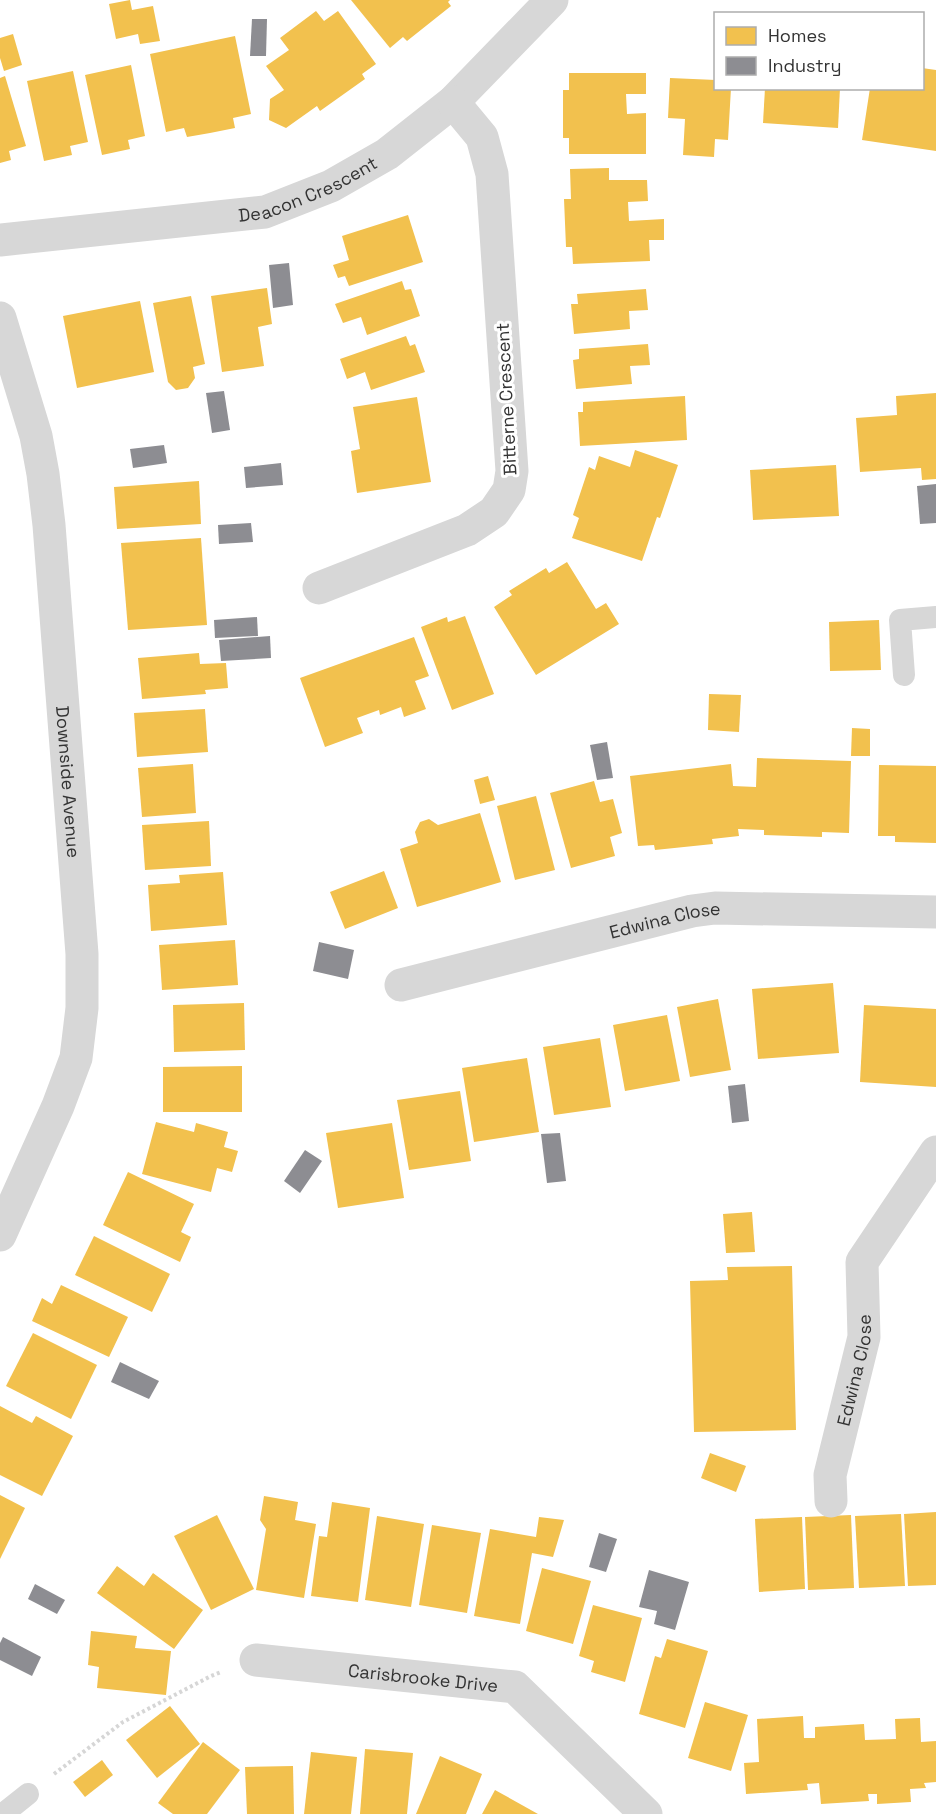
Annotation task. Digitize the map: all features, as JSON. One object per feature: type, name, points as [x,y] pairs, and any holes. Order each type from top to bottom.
[{"type":"street","name":"Deacon Crescent","points":[[0,240],[265,212],[331,186],[387,154],[453,102],[552,0]]},
{"type":"street","name":"Bitterne Crescent","points":[[319,588],[467,530],[494,512],[509,490],[512,471],[492,174],[482,137],[453,102]]},
{"type":"street","name":"Downside Avenue","points":[[0,318],[36,436],[50,532],[82,954],[82,1008],[76,1058],[58,1106],[0,1235]]},
{"type":"street","name":"Edwina Close","points":[[401,986],[680,914],[715,908],[936,912]]},
{"type":"street","name":"Edwina Close","points":[[831,1502],[831,1475],[864,1336],[862,1262],[936,1152]]},
{"type":"street","name":"Carisbrooke Drive","points":[[256,1660],[515,1687],[646,1814]]},
{"type":"lane","points":[[904,675],[900,620],[936,617]]},
{"type":"lane","points":[[3,1814],[28,1794]]},
{"type":"path","points":[[28,1794],[123,1722],[211,1676],[256,1660]]},
{"type":"building: Homes","points":[[130,0],[132,10],[153,6],[160,41],[140,44],[138,34],[116,39],[109,4]]},
{"type":"building: Homes","points":[[351,0],[450,0],[448,2],[451,6],[407,41],[403,37],[390,48]]},
{"type":"building: Homes","points":[[316,11],[324,21],[338,11],[376,64],[362,74],[365,79],[320,111],[317,106],[286,128],[269,120],[270,99],[284,90],[266,66],[289,50],[280,38]]},
{"type":"building: Homes","points":[[13,34],[22,65],[4,71],[0,58],[0,38]]},
{"type":"building: Homes","points":[[235,36],[251,114],[233,118],[235,128],[187,137],[184,128],[166,132],[150,54]]},
{"type":"building: Homes","points":[[131,65],[145,136],[128,140],[130,149],[102,155],[85,75]]},
{"type":"building: Homes","points":[[924,68],[936,70],[936,151],[862,140],[870,90],[924,90]]},
{"type":"building: Homes","points":[[73,71],[88,142],[70,146],[72,155],[44,161],[27,81]]},
{"type":"building: Homes","points":[[569,73],[646,73],[646,94],[626,94],[627,114],[646,113],[646,154],[569,154],[569,138],[563,138],[563,90],[569,90]]},
{"type":"building: Homes","points":[[5,76],[26,146],[9,151],[11,160],[0,163],[0,78]]},
{"type":"building: Homes","points":[[670,78],[714,80],[714,90],[731,90],[728,140],[715,139],[714,157],[683,155],[685,119],[668,118]]},
{"type":"building: Homes","points":[[765,90],[840,90],[838,128],[763,123]]},
{"type":"building: Homes","points":[[609,168],[609,180],[647,180],[648,201],[628,202],[629,221],[664,219],[664,240],[649,240],[650,261],[573,264],[572,247],[566,247],[564,199],[571,199],[570,169]]},
{"type":"building: Homes","points":[[408,215],[423,262],[349,286],[345,276],[338,278],[333,265],[349,260],[342,236]]},
{"type":"building: Homes","points":[[402,281],[405,290],[411,289],[420,316],[367,335],[361,317],[343,323],[335,304]]},
{"type":"building: Homes","points":[[267,288],[272,324],[258,327],[264,366],[222,372],[211,296]]},
{"type":"building: Homes","points":[[646,289],[648,310],[629,311],[630,329],[574,334],[571,304],[578,304],[577,294]]},
{"type":"building: Homes","points":[[191,296],[205,364],[193,367],[195,378],[188,388],[176,390],[168,382],[153,303]]},
{"type":"building: Homes","points":[[140,301],[154,372],[77,388],[63,316]]},
{"type":"building: Homes","points":[[406,336],[410,346],[415,344],[425,372],[371,390],[365,372],[347,379],[340,359]]},
{"type":"building: Homes","points":[[648,344],[650,365],[630,366],[632,384],[576,389],[573,360],[579,359],[579,349]]},
{"type":"building: Homes","points":[[936,393],[936,479],[922,480],[921,468],[860,472],[856,418],[897,415],[896,396]]},
{"type":"building: Homes","points":[[685,396],[687,440],[580,446],[578,412],[583,412],[583,402]]},
{"type":"building: Homes","points":[[417,397],[431,482],[357,493],[351,451],[360,449],[353,407]]},
{"type":"building: Homes","points":[[635,450],[678,465],[642,561],[572,538],[579,518],[573,515],[589,467],[595,470],[599,456],[630,467]]},
{"type":"building: Homes","points":[[836,465],[839,516],[753,520],[750,470]]},
{"type":"building: Homes","points":[[199,481],[201,524],[117,529],[114,487]]},
{"type":"building: Homes","points":[[201,538],[207,625],[128,630],[121,543]]},
{"type":"building: Homes","points":[[567,562],[596,609],[606,603],[619,624],[536,675],[494,607],[512,595],[509,591],[546,568],[549,573]]},
{"type":"building: Homes","points":[[465,616],[494,694],[452,710],[421,627],[447,617],[448,622]]},
{"type":"building: Homes","points":[[879,620],[881,670],[830,671],[829,622]]},
{"type":"building: Homes","points":[[414,637],[429,676],[415,681],[426,709],[404,717],[401,707],[380,715],[379,710],[357,718],[363,733],[325,747],[300,678]]},
{"type":"building: Homes","points":[[199,653],[200,664],[226,663],[228,688],[205,690],[206,694],[142,699],[138,658]]},
{"type":"building: Homes","points":[[709,694],[741,695],[739,732],[708,730]]},
{"type":"building: Homes","points":[[205,709],[208,752],[137,757],[134,713]]},
{"type":"building: Homes","points":[[852,728],[870,729],[870,756],[851,756]]},
{"type":"building: Homes","points":[[757,758],[851,761],[849,833],[822,832],[822,837],[764,835],[764,830],[738,829],[739,836],[712,839],[713,844],[655,850],[654,845],[638,846],[630,776],[731,764],[733,786],[756,787]]},
{"type":"building: Homes","points":[[193,764],[196,813],[142,817],[138,768]]},
{"type":"building: Homes","points":[[879,765],[936,766],[936,843],[895,842],[895,836],[878,836]]},
{"type":"building: Homes","points":[[488,776],[495,800],[480,804],[474,780]]},
{"type":"building: Homes","points":[[594,781],[600,802],[613,799],[622,833],[610,837],[615,856],[571,868],[550,793]]},
{"type":"building: Homes","points":[[536,796],[555,870],[515,880],[497,806]]},
{"type":"building: Homes","points":[[480,813],[501,882],[417,907],[400,849],[418,843],[415,832],[420,822],[429,819],[438,825]]},
{"type":"building: Homes","points":[[209,821],[211,866],[145,870],[142,825]]},
{"type":"building: Homes","points":[[384,871],[398,908],[345,929],[330,892]]},
{"type":"building: Homes","points":[[223,872],[227,925],[151,931],[148,885],[180,883],[179,875]]},
{"type":"building: Homes","points":[[235,940],[238,985],[162,990],[159,945]]},
{"type":"building: Homes","points":[[833,983],[839,1053],[758,1059],[752,989]]},
{"type":"building: Homes","points":[[718,999],[731,1070],[690,1077],[677,1007]]},
{"type":"building: Homes","points":[[244,1003],[245,1050],[174,1052],[173,1005]]},
{"type":"building: Homes","points":[[864,1005],[936,1009],[936,1087],[860,1082]]},
{"type":"building: Homes","points":[[667,1015],[680,1081],[625,1091],[613,1025]]},
{"type":"building: Homes","points":[[600,1038],[611,1107],[554,1115],[543,1047]]},
{"type":"building: Homes","points":[[527,1058],[539,1132],[474,1142],[462,1068]]},
{"type":"building: Homes","points":[[242,1066],[242,1112],[163,1112],[163,1067]]},
{"type":"building: Homes","points":[[460,1091],[471,1161],[409,1170],[397,1100]]},
{"type":"building: Homes","points":[[156,1122],[194,1132],[196,1123],[228,1132],[224,1147],[238,1151],[232,1172],[217,1168],[211,1192],[142,1174]]},
{"type":"building: Homes","points":[[392,1123],[404,1198],[338,1208],[326,1133]]},
{"type":"building: Homes","points":[[128,1172],[194,1204],[181,1232],[191,1237],[180,1262],[103,1225]]},
{"type":"building: Homes","points":[[752,1212],[755,1252],[726,1253],[723,1214]]},
{"type":"building: Homes","points":[[94,1236],[170,1274],[152,1312],[75,1275]]},
{"type":"building: Homes","points":[[792,1266],[796,1430],[694,1432],[690,1281],[728,1280],[727,1267]]},
{"type":"building: Homes","points":[[61,1285],[128,1317],[109,1357],[32,1321],[42,1298],[52,1304]]},
{"type":"building: Homes","points":[[33,1333],[97,1365],[71,1419],[6,1386]]},
{"type":"building: Homes","points":[[0,1406],[32,1423],[36,1416],[73,1436],[42,1496],[0,1475]]},
{"type":"building: Homes","points":[[710,1453],[746,1466],[736,1492],[701,1478]]},
{"type":"building: Homes","points":[[0,1495],[25,1508],[0,1559]]},
{"type":"building: Homes","points":[[264,1496],[298,1502],[295,1520],[316,1524],[304,1598],[256,1590],[266,1529],[260,1520]]},
{"type":"building: Homes","points":[[332,1502],[370,1508],[358,1602],[311,1596],[319,1536],[327,1537]]},
{"type":"building: Homes","points":[[936,1512],[936,1585],[908,1586],[904,1514]]},
{"type":"building: Homes","points":[[901,1514],[905,1586],[859,1588],[855,1516]]},
{"type":"building: Homes","points":[[217,1515],[254,1589],[211,1610],[174,1536]]},
{"type":"building: Homes","points":[[851,1515],[854,1588],[808,1590],[805,1517]]},
{"type":"building: Homes","points":[[377,1516],[424,1524],[411,1607],[365,1600]]},
{"type":"building: Homes","points":[[539,1517],[564,1520],[553,1557],[532,1553],[520,1624],[474,1616],[490,1529],[536,1537]]},
{"type":"building: Homes","points":[[802,1517],[805,1589],[759,1592],[755,1519]]},
{"type":"building: Homes","points":[[432,1525],[481,1533],[467,1613],[419,1605]]},
{"type":"building: Homes","points":[[117,1566],[144,1586],[153,1573],[203,1610],[174,1649],[97,1593]]},
{"type":"building: Homes","points":[[542,1568],[591,1581],[573,1644],[526,1631]]},
{"type":"building: Homes","points":[[593,1605],[642,1618],[625,1682],[591,1672],[594,1661],[579,1656]]},
{"type":"building: Homes","points":[[91,1631],[137,1636],[135,1648],[171,1651],[166,1695],[97,1688],[99,1667],[88,1665]]},
{"type":"building: Homes","points":[[667,1639],[708,1651],[685,1728],[639,1714],[655,1656],[661,1658]]},
{"type":"building: Homes","points":[[705,1702],[748,1715],[731,1771],[688,1758]]},
{"type":"building: Homes","points":[[170,1706],[200,1744],[157,1778],[126,1740]]},
{"type":"building: Homes","points":[[803,1716],[804,1738],[815,1738],[815,1727],[864,1724],[865,1740],[896,1739],[895,1719],[920,1718],[921,1742],[936,1741],[936,1782],[924,1783],[926,1788],[910,1789],[911,1802],[877,1804],[877,1794],[868,1794],[869,1801],[821,1804],[819,1783],[807,1784],[808,1790],[746,1794],[744,1763],[759,1762],[757,1719]]},
{"type":"building: Homes","points":[[203,1742],[240,1770],[207,1814],[173,1814],[158,1803]]},
{"type":"building: Homes","points":[[365,1749],[413,1753],[407,1814],[360,1814]]},
{"type":"building: Homes","points":[[311,1752],[357,1757],[351,1814],[304,1814]]},
{"type":"building: Homes","points":[[440,1756],[482,1774],[466,1814],[416,1814]]},
{"type":"building: Homes","points":[[102,1760],[113,1775],[85,1797],[73,1782]]},
{"type":"building: Homes","points":[[293,1766],[294,1814],[247,1814],[245,1767]]},
{"type":"building: Homes","points":[[495,1790],[538,1814],[482,1814]]},
{"type":"building: Industry","points":[[252,19],[267,19],[266,56],[250,56]]},
{"type":"building: Industry","points":[[289,263],[293,305],[273,308],[269,265]]},
{"type":"building: Industry","points":[[224,391],[230,430],[212,433],[206,393]]},
{"type":"building: Industry","points":[[164,445],[167,463],[133,468],[130,449]]},
{"type":"building: Industry","points":[[281,463],[283,485],[246,488],[244,467]]},
{"type":"building: Industry","points":[[936,484],[936,523],[920,524],[917,486]]},
{"type":"building: Industry","points":[[251,523],[253,542],[219,544],[218,525]]},
{"type":"building: Industry","points":[[257,617],[258,636],[215,638],[214,620]]},
{"type":"building: Industry","points":[[270,636],[271,658],[221,661],[219,640]]},
{"type":"building: Industry","points":[[607,742],[613,778],[597,780],[590,745]]},
{"type":"building: Industry","points":[[319,942],[354,950],[348,979],[313,971]]},
{"type":"building: Industry","points":[[745,1084],[749,1121],[732,1123],[728,1086]]},
{"type":"building: Industry","points":[[560,1133],[566,1181],[547,1183],[541,1134]]},
{"type":"building: Industry","points":[[305,1150],[322,1161],[300,1193],[284,1181]]},
{"type":"building: Industry","points":[[120,1362],[159,1381],[149,1399],[111,1382]]},
{"type":"building: Industry","points":[[599,1533],[617,1539],[606,1572],[589,1567]]},
{"type":"building: Industry","points":[[649,1570],[689,1582],[675,1630],[654,1624],[657,1611],[639,1607]]},
{"type":"building: Industry","points":[[35,1584],[65,1600],[57,1614],[28,1599]]},
{"type":"building: Industry","points":[[3,1637],[41,1657],[32,1676],[0,1660],[0,1643]]}]
